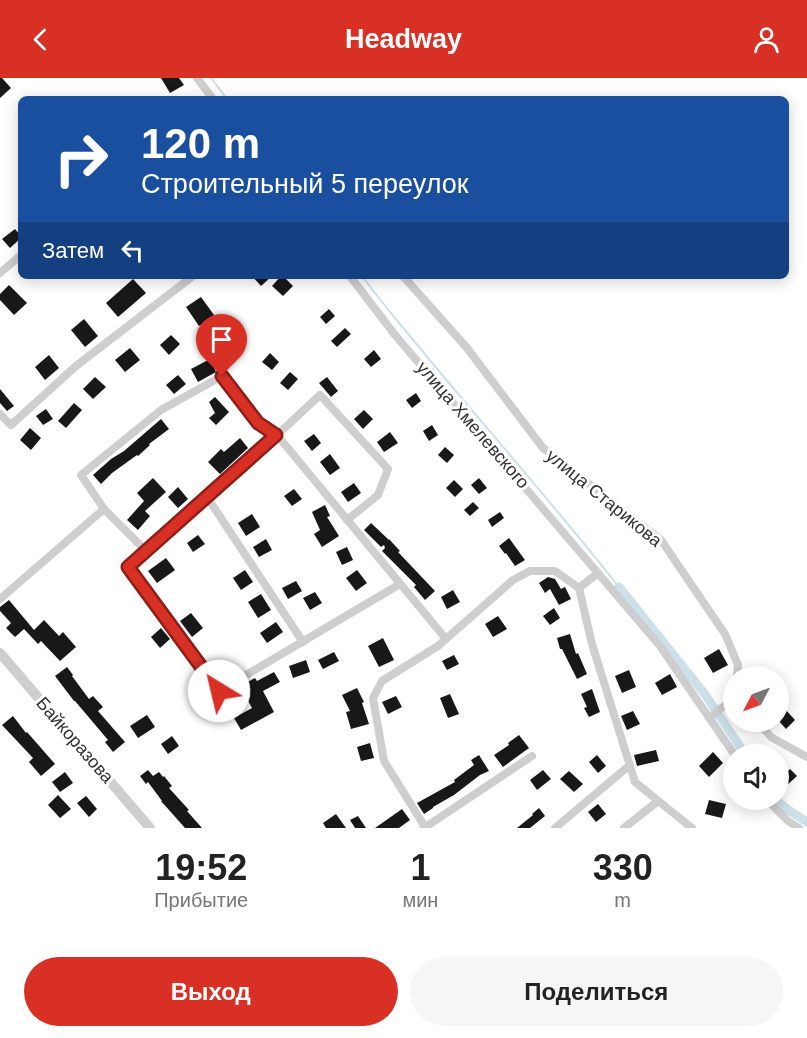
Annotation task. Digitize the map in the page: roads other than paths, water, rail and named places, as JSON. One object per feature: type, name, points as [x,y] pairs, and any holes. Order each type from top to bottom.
[{"type":"street","points":[[197,78],[211,96]]},
{"type":"street","points":[[0,273],[18,258]]},
{"type":"street","points":[[0,414],[11,425],[76,366],[189,279]]},
{"type":"street","name":"улица Хмелевского","points":[[352,279],[395,335],[660,646],[727,744]]},
{"type":"street","name":"улица Старикова","points":[[406,279],[467,348],[543,448],[661,540],[725,633],[738,666]]},
{"type":"street","points":[[146,551],[104,509],[81,475],[161,410],[222,376],[258,423],[276,435],[446,639]]},
{"type":"street","points":[[347,520],[378,495],[387,469],[320,395],[128,567],[219,691],[400,584]]},
{"type":"street","points":[[207,497],[303,642]]},
{"type":"street","points":[[0,599],[104,509]]},
{"type":"street","points":[[532,756],[425,828],[384,761],[373,698],[382,681],[438,646],[513,580],[530,571],[555,571],[579,588],[592,644],[635,782],[692,828]]},
{"type":"street","points":[[579,588],[598,573]]},
{"type":"street","name":"Байкоразова","points":[[0,653],[150,828]]},
{"type":"street","points":[[710,718],[723,707]]},
{"type":"street","points":[[767,732],[771,737],[807,757]]},
{"type":"street","points":[[555,828],[630,765]]},
{"type":"street","points":[[624,828],[658,801]]},
{"type":"street","points":[[776,810],[798,828]]},
{"type":"waterway","points":[[211,78],[225,96]]},
{"type":"waterway","points":[[364,279],[619,587]]},
{"type":"waterway","points":[[619,587],[704,693],[738,744]]},
{"type":"waterway","points":[[789,810],[807,822]]}]
